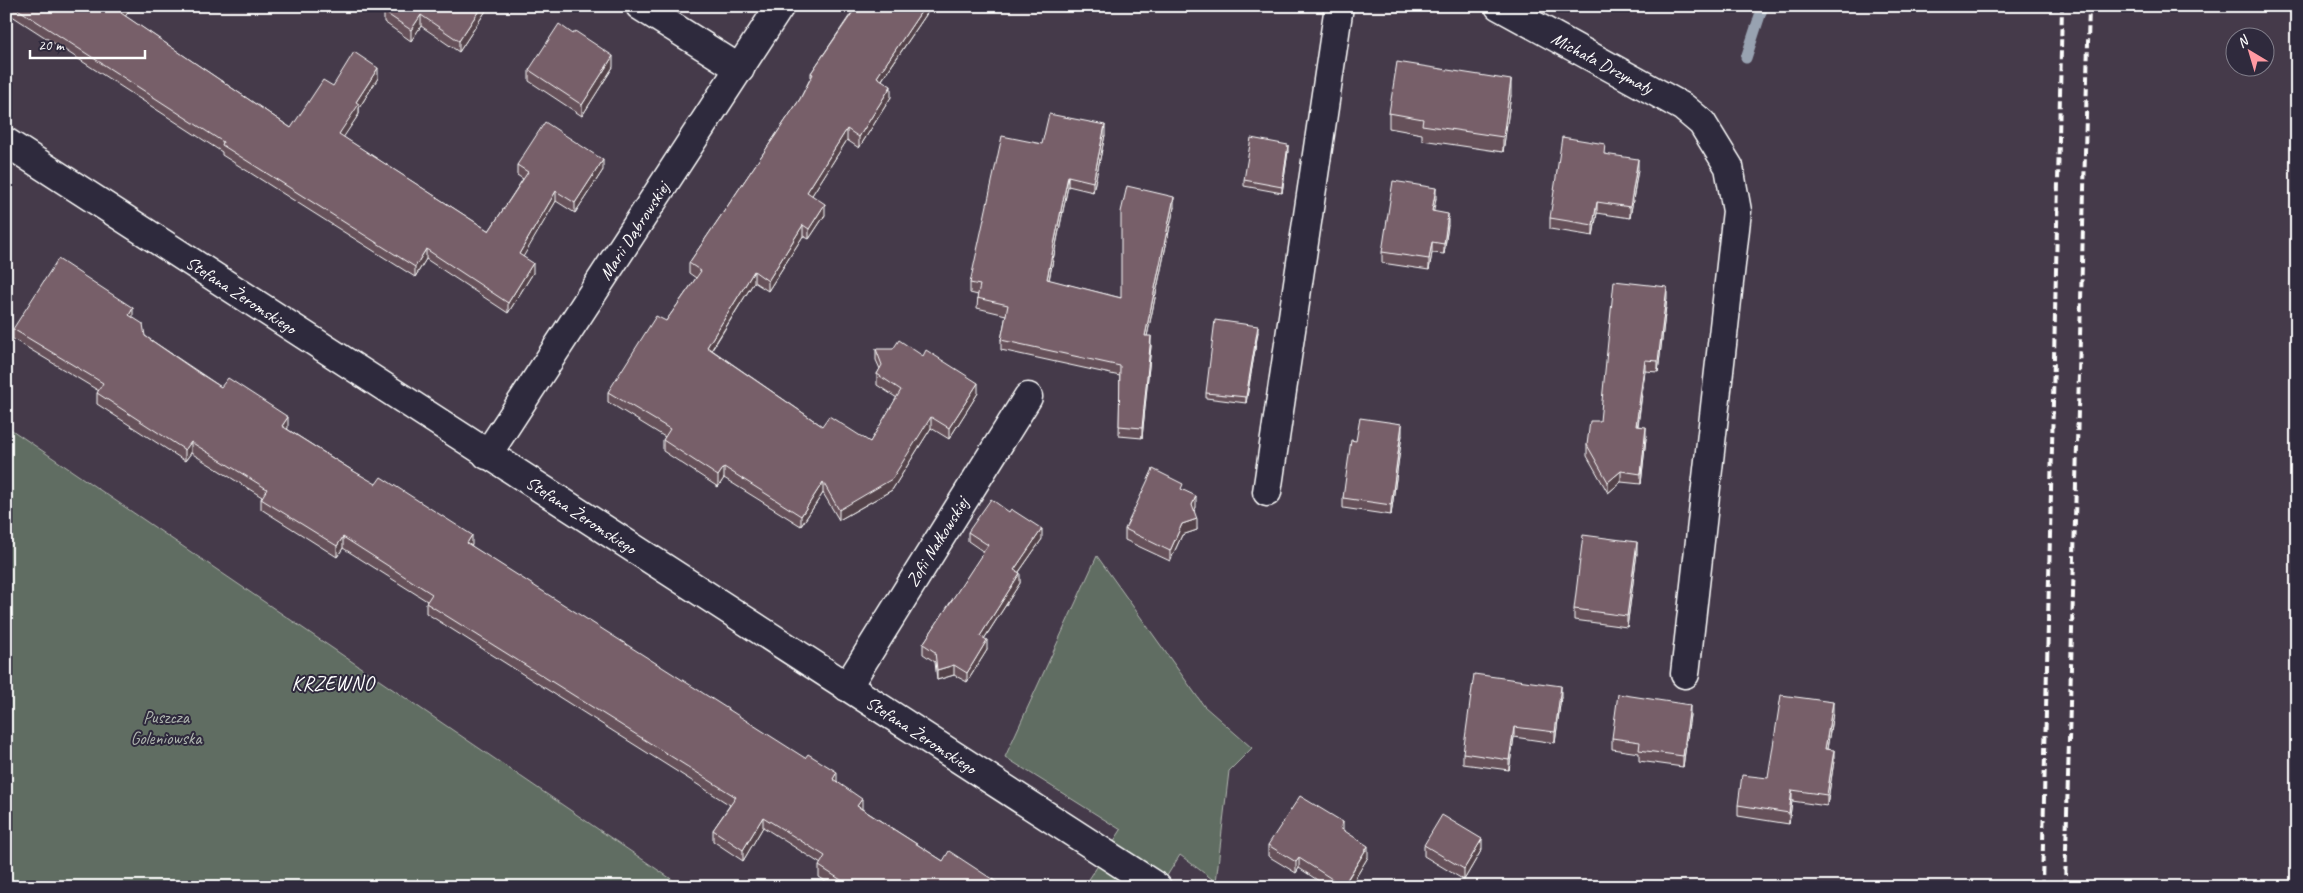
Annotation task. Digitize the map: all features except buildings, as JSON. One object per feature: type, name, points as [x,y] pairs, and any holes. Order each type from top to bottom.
[{"type":"street","points":[[640,6],[740,69]]},
{"type":"street","name":"Marii Dąbrowskiej","points":[[487,455],[780,6]]},
{"type":"street","points":[[1267,492],[1339,6]]},
{"type":"street","name":"Michała Drzymały","points":[[1499,6],[1683,107],[1702,123],[1729,167],[1737,211],[1686,674]]},
{"type":"street","name":"Stefana Żeromskiego","points":[[6,142],[1157,887]]},
{"type":"street","name":"Zofii Nałkowskiej","points":[[847,687],[1028,397]]},
{"type":"green space","name":"Puszcza Goleniowska","points":[[6,426],[683,887],[6,887]]},
{"type":"green space","points":[[1097,556],[1204,706],[1252,748],[1229,771],[1216,882],[1180,855],[1160,887],[1084,887],[1121,830],[1005,757]]},
{"type":"waterway","points":[[1746,58],[1763,6]]},
{"type":"railway","points":[[2042,887],[2062,6]]},
{"type":"railway","points":[[2065,887],[2089,6]]},
{"type":"district","name":"KRZEWNO","points":[[333,683]]}]
